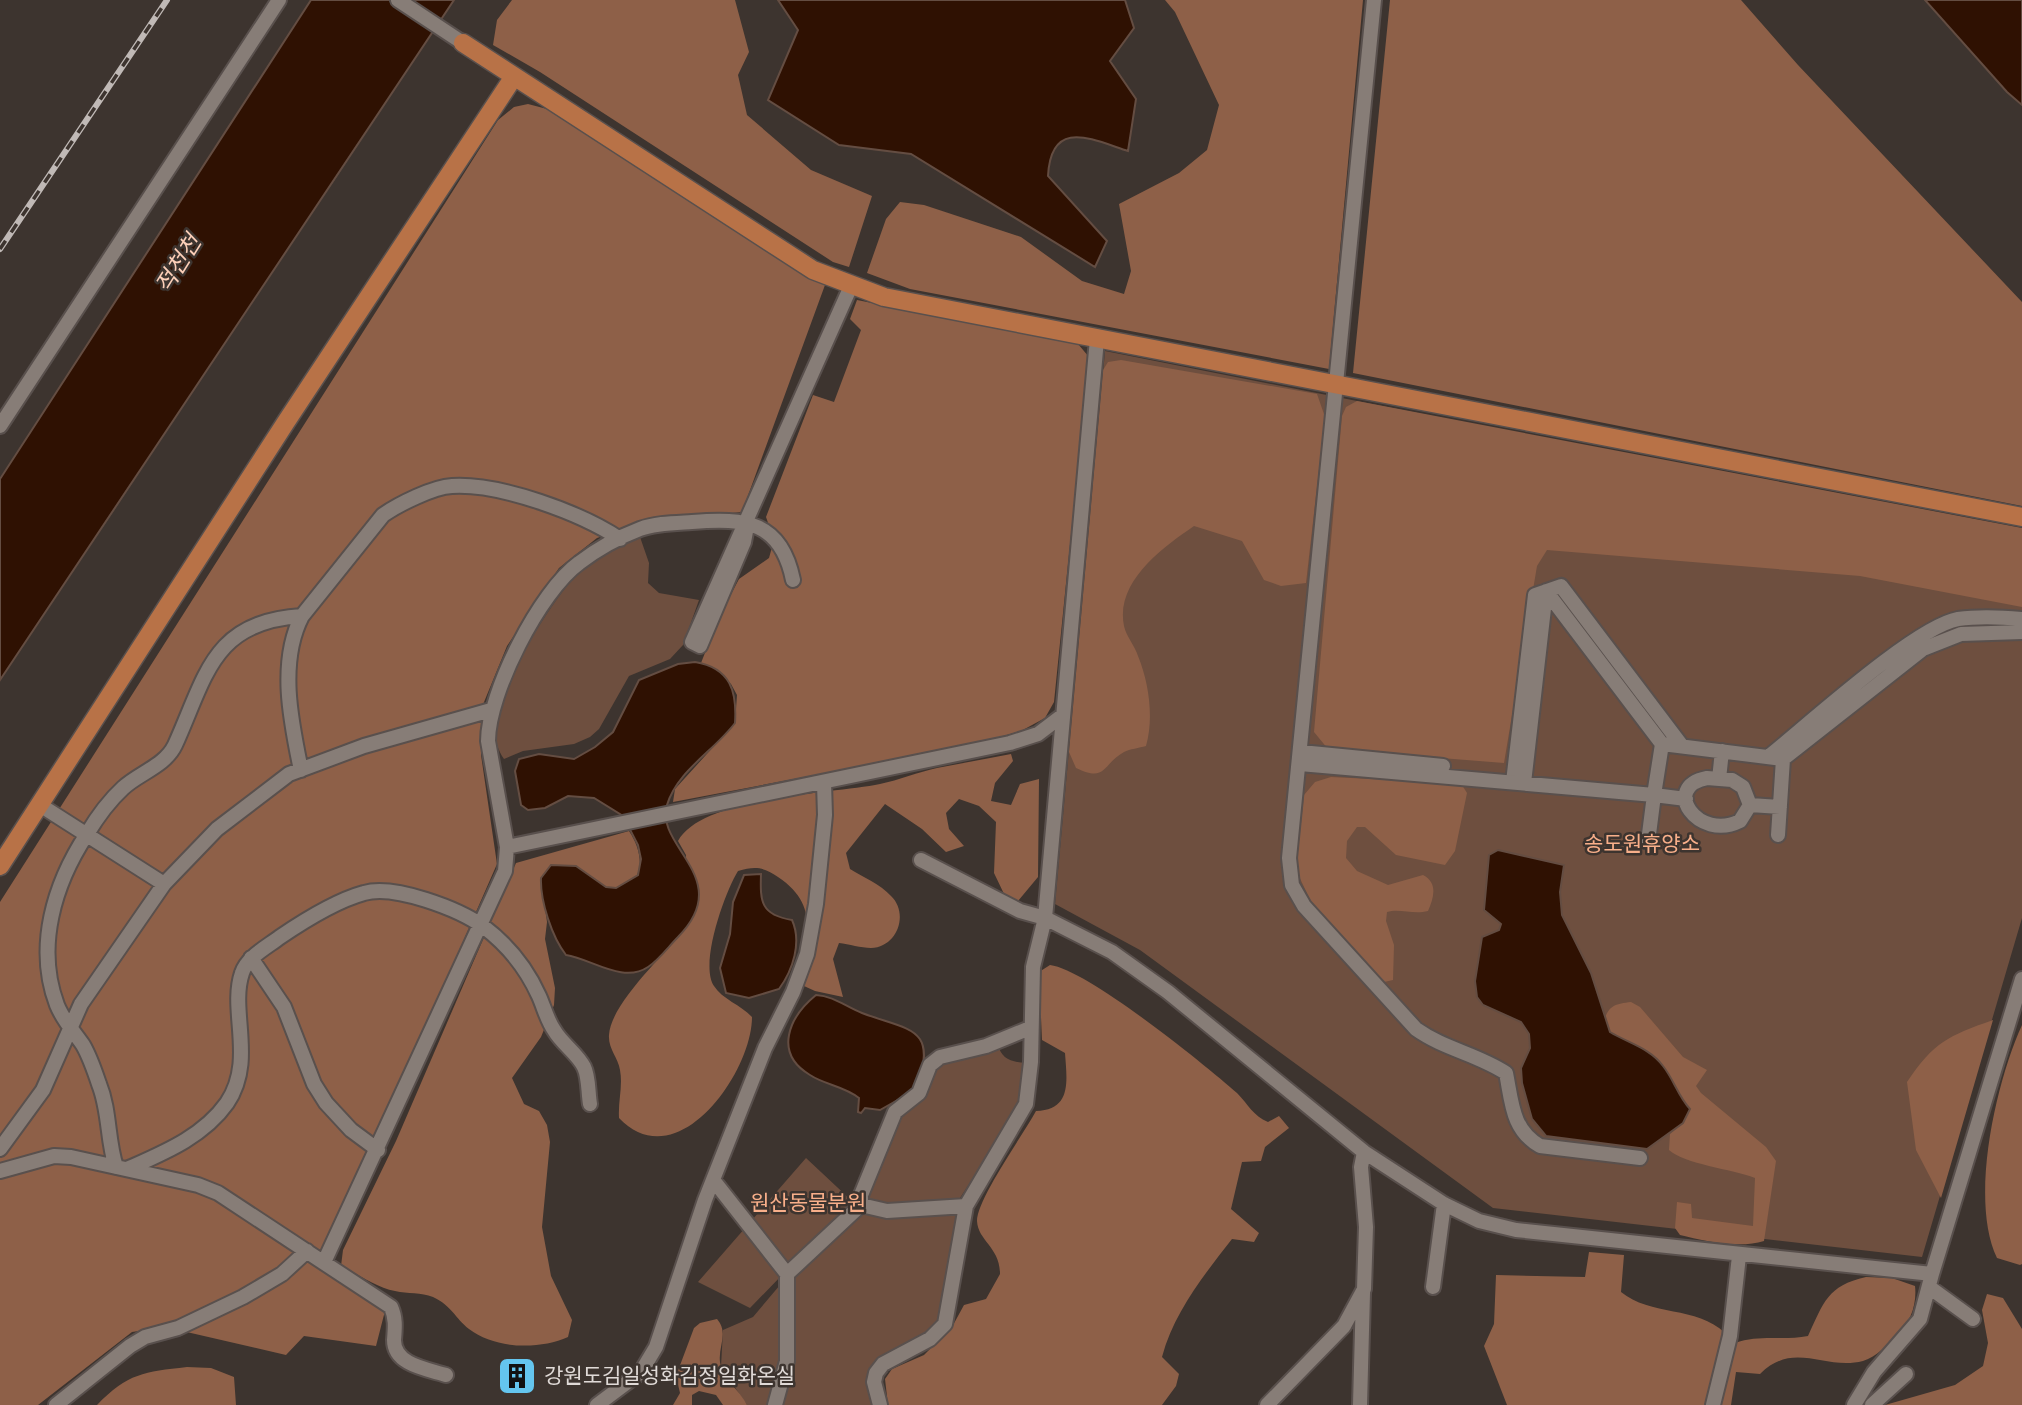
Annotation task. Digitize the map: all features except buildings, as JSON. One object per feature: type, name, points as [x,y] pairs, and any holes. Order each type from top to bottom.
[{"type":"main road","points":[[459,41],[813,270],[884,297],[2022,517]]},
{"type":"main road","points":[[0,866],[286,422],[513,78]]},
{"type":"street","points":[[0,426],[279,0]]},
{"type":"street","points":[[398,0],[459,41]]},
{"type":"street","points":[[1374,0],[1289,858],[1292,885],[1304,906],[1416,1029],[1436,1043],[1487,1060],[1506,1073],[1516,1124],[1527,1138],[1540,1146],[1640,1158]]},
{"type":"street","points":[[748,521],[744,542],[700,646],[692,642],[851,286]]},
{"type":"street","points":[[880,1405],[874,1382],[876,1373],[883,1364],[930,1339],[948,1317],[966,1206],[1026,1104],[1033,967],[1045,918],[1097,339]]},
{"type":"street","points":[[301,770],[288,709],[295,629],[302,616],[383,515],[398,505],[451,485],[513,493],[599,525],[621,539]]},
{"type":"street","points":[[325,1261],[505,870],[507,847],[488,741],[491,710],[520,643],[554,589],[577,564],[640,529],[660,524],[748,521],[760,526],[780,544],[788,556],[793,580]]},
{"type":"street","points":[[1546,591],[1561,586],[1682,746]]},
{"type":"street","points":[[1519,778],[1546,591]]},
{"type":"street","points":[[1546,591],[1662,744],[1648,842]]},
{"type":"street","points":[[121,1168],[101,1088],[84,1047],[70,1029],[58,1006],[47,950],[49,922],[60,888],[86,835],[122,788],[167,757],[174,748],[198,685],[210,664],[232,639],[280,617],[302,616]]},
{"type":"street","points":[[1776,758],[1908,644],[1936,626],[1957,619],[2022,619]]},
{"type":"street","points":[[1662,744],[1776,758],[1923,649],[1962,634],[2022,632]]},
{"type":"street","points":[[0,1149],[43,1090],[81,1004],[164,884],[217,829],[289,774],[364,746],[491,710]]},
{"type":"street","points":[[507,847],[1010,743],[1038,734],[1063,715]]},
{"type":"street","points":[[1719,779],[1722,751]]},
{"type":"street","points":[[1301,758],[1519,778],[1686,799]]},
{"type":"street","points":[[1776,758],[1780,807],[1778,835]]},
{"type":"street","points":[[1707,778],[1732,780],[1743,787],[1749,804],[1740,821],[1715,830],[1692,817],[1686,799],[1695,783],[1707,778]]},
{"type":"street","points":[[597,1405],[641,1372],[656,1348],[672,1307],[684,1256],[765,1048],[793,992],[807,954],[816,904],[825,815],[824,783]]},
{"type":"street","points":[[1749,804],[1780,807]]},
{"type":"street","points":[[40,805],[164,884]]},
{"type":"street","points":[[921,860],[1020,911],[1045,918],[1112,952],[1168,992],[1364,1152],[1444,1204],[1479,1221],[1516,1230],[1931,1280],[1973,1319]]},
{"type":"street","points":[[121,1168],[177,1146],[208,1124],[228,1101],[240,1061],[243,1038],[240,982],[242,972],[251,958],[303,921],[366,892],[402,893],[439,905],[480,925],[512,950],[537,992],[554,1031],[585,1068],[590,1104]]},
{"type":"street","points":[[251,958],[284,1007],[314,1083],[326,1103],[351,1130],[378,1150]]},
{"type":"street","points":[[1854,1405],[1874,1372],[1920,1319],[2022,979]]},
{"type":"street","points":[[787,1273],[861,1205],[861,1195],[895,1112],[919,1093],[930,1065],[940,1057],[986,1046],[1030,1028]]},
{"type":"street","points":[[1360,1405],[1366,1227],[1361,1167],[1364,1152]]},
{"type":"street","points":[[0,1171],[54,1156],[198,1185],[218,1193],[391,1307],[396,1326],[394,1348],[398,1355],[409,1363],[446,1375]]},
{"type":"street","points":[[714,1181],[787,1273],[787,1361],[775,1405]]},
{"type":"street","points":[[1433,1287],[1444,1204]]},
{"type":"street","points":[[861,1205],[887,1211],[966,1206]]},
{"type":"street","points":[[56,1405],[130,1346],[243,1297],[282,1274],[307,1251]]},
{"type":"street","points":[[1713,1405],[1730,1336],[1739,1256]]},
{"type":"street","points":[[1267,1405],[1344,1326],[1364,1289]]},
{"type":"street","points":[[1872,1405],[1906,1374]]},
{"type":"green space","name":"송도원휴양소","points":[[1105,351],[2022,533],[2022,918],[1922,1257],[1493,1208],[1140,950],[1055,904]]},
{"type":"green space","points":[[640,537],[649,563],[648,583],[659,593],[699,600],[683,645],[670,659],[629,676],[599,729],[590,737],[574,744],[523,751],[504,759],[493,728],[495,713],[528,644],[558,598],[583,568]]},
{"type":"green space","points":[[998,1044],[1007,1059],[1026,1063],[1021,1105],[958,1201],[883,1205],[869,1198],[868,1188],[899,1113],[938,1063]]},
{"type":"green space","name":"원산동물분원","points":[[806,1158],[853,1202],[750,1308],[698,1282]]},
{"type":"green space","points":[[859,1212],[958,1213],[938,1327],[878,1363],[875,1405],[780,1405],[794,1278]]},
{"type":"green space","points":[[780,1285],[781,1345],[769,1405],[747,1405],[721,1367],[723,1330],[753,1317]]},
{"type":"shaded area","points":[[512,0],[735,0],[749,52],[738,75],[747,115],[811,170],[872,196],[849,267],[833,262],[540,72],[493,45],[497,20]]},
{"type":"shaded area","points":[[1165,0],[1363,0],[1329,369],[910,289],[867,273],[886,219],[900,202],[924,205],[1021,237],[1082,281],[1124,294],[1131,271],[1119,204],[1179,173],[1207,150],[1219,105],[1175,12]]},
{"type":"shaded area","points":[[1390,0],[1741,0],[1798,65],[2022,302],[2022,506],[1353,373]]},
{"type":"shaded area","points":[[528,104],[547,109],[793,268],[825,285],[742,512],[643,522],[597,538],[559,568],[507,646],[482,707],[481,755],[497,864],[342,1218],[314,1265],[386,1307],[376,1346],[304,1336],[286,1355],[165,1327],[132,1332],[38,1405],[0,1405],[0,902],[498,120],[514,107]]},
{"type":"shaded area","points":[[857,300],[1078,344],[1089,357],[1054,702],[1045,718],[1021,731],[968,746],[673,802],[675,789],[735,723],[737,695],[731,684],[714,668],[701,663],[719,617],[739,579],[769,558],[774,540],[766,517],[813,395],[834,402],[861,330],[850,319]]},
{"type":"shaded area","points":[[1121,360],[1317,394],[1325,417],[1306,583],[1281,586],[1264,580],[1242,541],[1194,526],[1155,556],[1134,581],[1123,610],[1125,630],[1137,652],[1147,689],[1150,724],[1146,746],[1124,752],[1099,773],[1093,774],[1076,768],[1069,752],[1103,370],[1108,362]]},
{"type":"shaded area","points":[[1357,401],[2022,528],[2022,607],[1860,576],[1547,550],[1537,566],[1504,763],[1328,749],[1314,732],[1342,416],[1346,407]]},
{"type":"shaded area","points":[[1011,754],[1013,761],[995,783],[991,801],[1011,805],[1020,784],[1039,779],[1038,877],[1018,901],[1005,896],[994,873],[996,822],[979,806],[959,799],[946,813],[949,829],[964,846],[946,852],[922,829],[885,804],[846,853],[850,869],[877,884],[891,896],[899,911],[900,920],[894,936],[880,946],[867,948],[839,943],[833,959],[843,997],[804,986],[806,913],[792,889],[764,869],[738,871],[716,928],[710,976],[717,991],[752,1017],[749,1040],[739,1065],[725,1090],[707,1111],[687,1128],[664,1136],[641,1133],[619,1118],[621,1076],[609,1040],[612,1022],[630,993],[687,926],[686,855],[678,841],[692,826],[713,815],[770,799],[880,784],[937,768]]},
{"type":"shaded area","points":[[1331,777],[1453,783],[1462,785],[1467,793],[1455,851],[1445,865],[1396,855],[1365,827],[1357,827],[1347,841],[1346,858],[1357,871],[1388,885],[1423,875],[1433,886],[1428,911],[1387,912],[1386,921],[1394,945],[1393,980],[1384,982],[1314,908],[1296,870],[1304,795],[1315,782]]},
{"type":"shaded area","points":[[629,831],[635,841],[640,861],[635,878],[629,883],[619,887],[606,887],[576,866],[541,878],[547,922],[545,939],[555,988],[554,1005],[541,1037],[512,1078],[524,1104],[539,1111],[547,1125],[550,1142],[542,1227],[551,1276],[572,1320],[568,1337],[531,1345],[491,1341],[469,1329],[445,1304],[433,1297],[388,1289],[341,1266],[343,1250],[396,1141],[516,863]]},
{"type":"shaded area","points":[[1050,965],[1091,983],[1117,1000],[1221,1079],[1258,1116],[1268,1122],[1279,1116],[1289,1128],[1265,1147],[1261,1161],[1242,1162],[1231,1209],[1259,1233],[1254,1242],[1232,1239],[1182,1309],[1162,1357],[1179,1374],[1176,1386],[1162,1405],[888,1405],[885,1379],[892,1369],[924,1355],[952,1327],[964,1305],[986,1299],[1000,1274],[997,1257],[978,1228],[979,1211],[992,1183],[1036,1111],[1056,1105],[1065,1092],[1065,1053],[1042,1040],[1039,972]]},
{"type":"shaded area","points":[[1631,1002],[1640,1007],[1683,1057],[1707,1070],[1696,1086],[1701,1093],[1766,1147],[1776,1161],[1764,1241],[1744,1244],[1711,1242],[1680,1235],[1675,1228],[1677,1202],[1691,1204],[1692,1218],[1753,1226],[1755,1178],[1686,1159],[1669,1150],[1670,1134],[1683,1123],[1690,1109],[1677,1092],[1610,1032],[1604,1021],[1613,1006]]},
{"type":"shaded area","points":[[1993,1020],[1941,1198],[1916,1150],[1907,1082],[1943,1042]]},
{"type":"shaded area","points":[[2022,1025],[2020,1265],[1997,1258],[1989,1234],[1985,1205],[1989,1141],[1995,1108]]},
{"type":"shaded area","points":[[1589,1252],[1624,1255],[1621,1292],[1633,1300],[1701,1319],[1714,1324],[1725,1333],[1706,1405],[1507,1405],[1484,1346],[1494,1324],[1496,1275],[1585,1277]]},
{"type":"shaded area","points":[[1866,1277],[1892,1278],[1915,1286],[1914,1306],[1909,1319],[1882,1350],[1863,1361],[1849,1363],[1810,1358],[1785,1359],[1760,1374],[1736,1372],[1731,1405],[1721,1405],[1735,1343],[1753,1339],[1808,1336],[1828,1297],[1843,1285]]},
{"type":"shaded area","points":[[1987,1294],[2003,1298],[2022,1329],[2022,1405],[1885,1405],[1955,1385],[1983,1366],[1988,1343],[1982,1310]]},
{"type":"shaded area","points":[[717,1319],[722,1329],[721,1368],[747,1405],[723,1405],[716,1395],[699,1391],[692,1395],[692,1405],[673,1405],[680,1393],[676,1376],[694,1328],[700,1323]]},
{"type":"shaded area","points":[[187,1367],[211,1368],[234,1377],[236,1405],[97,1405],[128,1380],[148,1373]]},
{"type":"water","name":"적천천","points":[[311,0],[454,0],[0,680],[0,479]]},
{"type":"water","points":[[778,0],[1125,0],[1134,28],[1110,61],[1136,99],[1128,151],[1087,138],[1065,139],[1057,146],[1051,158],[1048,176],[1107,241],[1095,267],[911,154],[839,145],[768,100],[798,30]]},
{"type":"water","points":[[1925,0],[2022,0],[2022,105],[2007,92]]},
{"type":"water","points":[[695,662],[717,670],[729,683],[735,701],[735,723],[687,771],[667,805],[666,820],[671,835],[697,880],[699,897],[694,916],[660,957],[638,972],[618,972],[566,955],[548,918],[541,878],[551,865],[576,866],[606,887],[616,888],[638,875],[641,859],[638,845],[623,816],[594,798],[568,796],[545,808],[528,810],[521,805],[515,771],[519,759],[539,754],[574,759],[613,732],[639,680],[678,664]]},
{"type":"water","points":[[1498,850],[1564,865],[1560,892],[1562,915],[1591,973],[1610,1032],[1658,1060],[1690,1109],[1683,1123],[1647,1149],[1546,1136],[1532,1119],[1522,1083],[1521,1068],[1530,1048],[1529,1034],[1521,1022],[1483,1005],[1477,997],[1475,981],[1482,937],[1499,930],[1501,924],[1484,910],[1489,855]]},
{"type":"water","points":[[761,874],[764,906],[774,915],[792,920],[796,946],[792,965],[779,989],[749,998],[726,993],[720,968],[730,934],[733,902],[744,875]]},
{"type":"water","points":[[816,995],[906,1028],[915,1034],[924,1053],[917,1089],[880,1110],[865,1108],[861,1113],[858,1112],[859,1098],[810,1075],[799,1066],[792,1056],[789,1035],[798,1014]]},
{"type":"railway","points":[[0,249],[167,0]]},
{"type":"place","name":"강원도김일성화김정일화온실","points":[[517,1376]]}]
